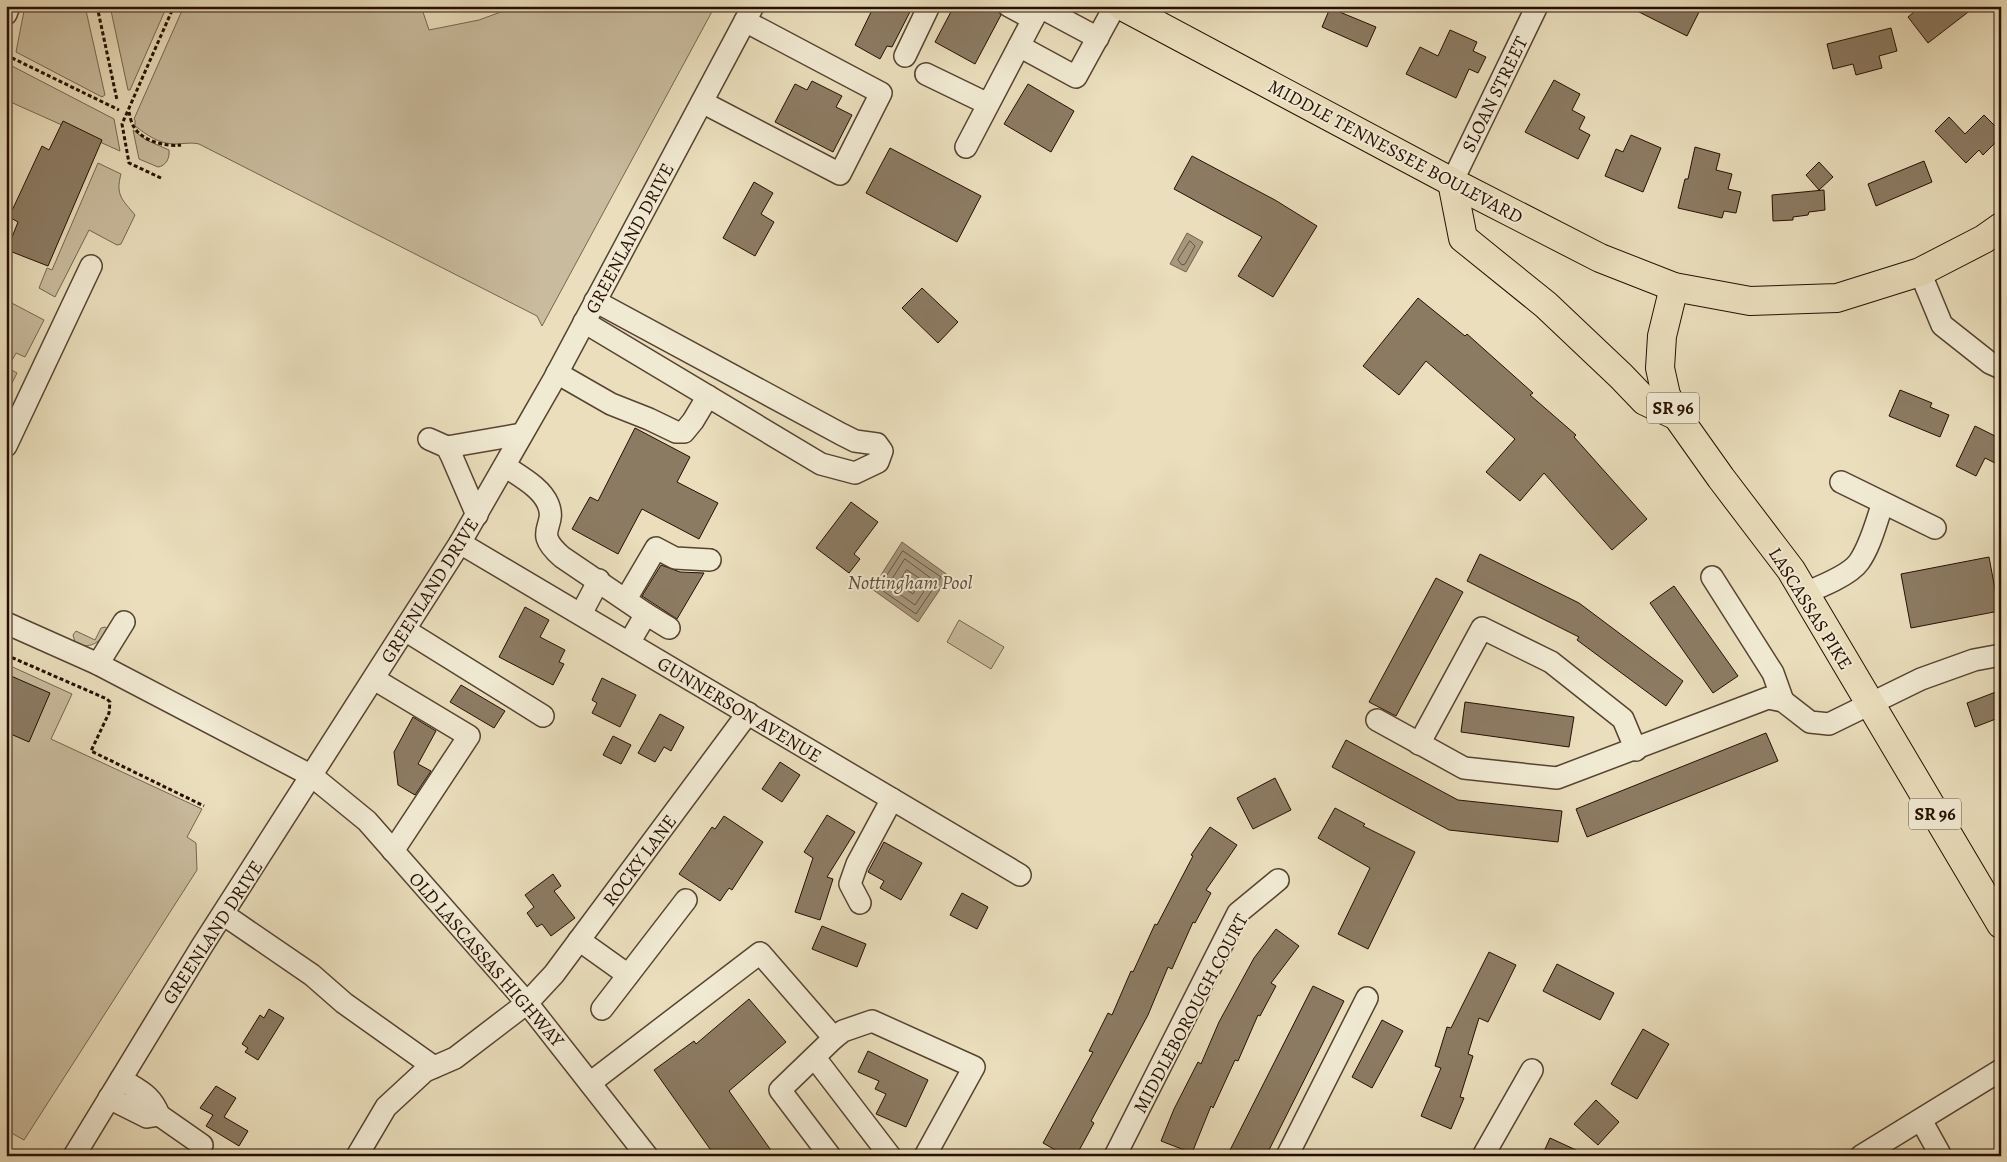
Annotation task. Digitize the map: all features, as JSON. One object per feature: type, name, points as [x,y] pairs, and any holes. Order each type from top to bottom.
[{"type":"main road","name":"MIDDLE TENNESSEE BOULEVARD","points":[[1122,6],[1452,182],[1600,258],[1674,287],[1750,301],[1838,298],[1920,272],[1984,239],[2001,227]]},
{"type":"main road","points":[[1452,182],[1463,238],[1546,305],[1621,376],[1644,401],[1677,416]]},
{"type":"main road","name":"LASCASSAS PIKE","points":[[1674,287],[1662,336],[1660,368],[1666,395],[1677,416],[1721,478],[1791,570],[2001,924]]},
{"type":"street","points":[[6,14],[9,6]]},
{"type":"street","points":[[904,56],[929,6]]},
{"type":"street","points":[[1009,6],[1038,11],[1098,38]]},
{"type":"street","points":[[1019,46],[1076,77],[1115,6]]},
{"type":"street","name":"SLOAN STREET","points":[[1452,182],[1537,6]]},
{"type":"street","points":[[966,147],[1038,11]]},
{"type":"street","points":[[702,102],[840,174],[881,93],[749,14]]},
{"type":"street","name":"GREENLAND DRIVE","points":[[74,1156],[223,914],[460,543],[557,373],[749,14]]},
{"type":"street","points":[[926,74],[988,104]]},
{"type":"street","points":[[6,446],[91,266]]},
{"type":"street","points":[[1920,272],[1942,325],[1990,363],[2001,368]]},
{"type":"street","points":[[584,322],[821,464],[855,474],[878,462],[882,452],[877,444],[855,441],[841,434],[595,301]]},
{"type":"street","points":[[557,373],[611,404],[649,418],[676,432],[684,432],[708,396]]},
{"type":"street","points":[[476,515],[452,457],[438,443],[522,434]]},
{"type":"street","points":[[504,466],[541,492],[549,506],[546,532],[547,542],[562,557],[669,628]]},
{"type":"street","points":[[1841,482],[1935,528]]},
{"type":"street","points":[[1805,593],[1832,582],[1859,563],[1883,503]]},
{"type":"street","name":"GUNNERSON AVENUE","points":[[460,543],[1020,875]]},
{"type":"street","points":[[626,599],[656,548],[675,558],[710,560]]},
{"type":"street","points":[[1712,577],[1773,673],[1783,701]]},
{"type":"street","points":[[581,614],[599,580]]},
{"type":"street","points":[[629,643],[646,614]]},
{"type":"street","points":[[98,664],[124,622]]},
{"type":"street","name":"OLD LASCASSAS HIGHWAY","points":[[6,623],[98,664],[312,776],[366,820],[527,1003],[647,1156]]},
{"type":"street","points":[[1419,744],[1482,628],[1551,662],[1623,719],[1636,750]]},
{"type":"street","points":[[405,630],[544,716]]},
{"type":"street","points":[[1377,720],[1464,768],[1558,778],[1636,750],[1768,698],[1783,701],[1810,722],[1828,724],[1939,672],[1974,660],[2001,655]]},
{"type":"street","points":[[374,679],[469,736],[393,851]]},
{"type":"street","name":"ROCKY LANE","points":[[357,1156],[386,1107],[426,1071],[455,1058],[527,1003],[554,974],[748,713]]},
{"type":"street","points":[[860,903],[850,884],[857,864],[892,798]]},
{"type":"street","name":"MIDDLEBOROUGH COURT","points":[[1115,1156],[1238,913],[1278,880]]},
{"type":"street","points":[[602,1008],[686,900]]},
{"type":"street","points":[[223,914],[312,975],[344,1003],[434,1067]]},
{"type":"street","points":[[579,940],[628,975]]},
{"type":"street","points":[[590,1083],[760,952],[834,1038]]},
{"type":"street","points":[[1287,1156],[1368,998]]},
{"type":"street","points":[[830,1156],[780,1090],[843,1030],[872,1021],[974,1067],[925,1156]]},
{"type":"street","points":[[815,1058],[890,1156]]},
{"type":"street","points":[[1483,1156],[1532,1070]]},
{"type":"street","points":[[1861,1156],[2001,1070]]},
{"type":"street","points":[[121,1079],[155,1103],[159,1115],[202,1145]]},
{"type":"street","points":[[110,1098],[147,1116],[159,1115]]},
{"type":"street","points":[[1921,1120],[1941,1156]]},
{"type":"path","points":[[97,6],[117,100]]},
{"type":"path","points":[[161,178],[129,163],[122,124],[174,6]]},
{"type":"path","points":[[6,55],[119,110]]},
{"type":"path","points":[[128,110],[134,128],[146,138],[170,146],[181,145]]},
{"type":"path","points":[[6,655],[107,699],[110,702],[109,713],[91,751],[204,806]]},
{"type":"shaded area","points":[[25,6],[85,6],[105,95],[102,97],[16,52]]},
{"type":"shaded area","points":[[110,6],[167,6],[130,90],[128,90]]},
{"type":"shaded area","points":[[184,6],[421,6],[429,30],[479,20],[517,6],[715,6],[542,326],[537,316],[199,144],[169,144],[158,141],[135,126],[134,119]]},
{"type":"shaded area","points":[[10,65],[114,119],[120,151],[6,100],[6,71]]},
{"type":"shaded area","points":[[133,130],[146,140],[169,150],[168,159],[165,163],[158,167],[139,159]]},
{"type":"shaded area","points":[[98,163],[121,174],[119,188],[121,197],[135,215],[121,244],[117,245],[89,230],[55,297],[39,288],[47,268],[52,270]]},
{"type":"shaded area","points":[[6,300],[44,320],[25,357],[16,353],[8,368],[17,373],[6,395]]},
{"type":"shaded area","points":[[959,620],[1004,647],[991,669],[947,642]]},
{"type":"shaded area","points":[[105,627],[108,629],[105,634],[94,644],[85,646],[75,642],[73,635],[76,631],[95,640],[101,628]]},
{"type":"shaded area","points":[[6,664],[72,694],[51,739],[202,809],[187,837],[196,843],[197,870],[24,1140],[6,1130]]},
{"type":"water","points":[[1187,233],[1203,242],[1186,272],[1170,264]]},
{"type":"water","name":"Nottingham Pool","points":[[902,542],[949,576],[918,622],[872,589]]},
{"type":"building","points":[[874,6],[913,6],[892,47],[887,46],[880,59],[855,45]]},
{"type":"building","points":[[954,6],[995,6],[1001,15],[975,64],[935,42]]},
{"type":"building","points":[[1627,6],[1702,6],[1687,36]]},
{"type":"building","points":[[1921,6],[1976,6],[1928,43],[1908,17]]},
{"type":"building","points":[[1330,8],[1376,27],[1367,47],[1322,27]]},
{"type":"building","points":[[1891,28],[1897,51],[1879,56],[1882,68],[1856,75],[1853,64],[1833,69],[1827,44]]},
{"type":"building","points":[[1450,30],[1477,42],[1473,51],[1486,57],[1478,73],[1469,69],[1456,98],[1406,74],[1420,47],[1438,56]]},
{"type":"building","points":[[1554,80],[1580,94],[1572,110],[1585,117],[1579,129],[1590,135],[1578,159],[1525,132]]},
{"type":"building","points":[[812,81],[842,96],[836,107],[852,115],[833,152],[775,122],[795,84],[807,90]]},
{"type":"building","points":[[1028,84],[1074,111],[1051,152],[1004,124]]},
{"type":"building","points":[[1984,115],[2001,132],[2001,137],[1983,155],[1979,150],[1966,163],[1935,131],[1949,117],[1965,134]]},
{"type":"building","points":[[63,121],[102,140],[48,266],[7,250],[18,222],[9,217],[42,146],[49,150]]},
{"type":"building","points":[[1631,135],[1661,148],[1643,192],[1605,176],[1616,149],[1623,152]]},
{"type":"building","points":[[1695,147],[1720,154],[1716,170],[1732,174],[1728,189],[1741,192],[1736,213],[1724,211],[1722,218],[1678,208],[1685,179],[1688,179]]},
{"type":"building","points":[[890,148],[981,196],[957,242],[866,193]]},
{"type":"building","points":[[1192,156],[1275,200],[1317,226],[1273,297],[1238,276],[1262,237],[1174,189]]},
{"type":"building","points":[[1924,161],[1932,182],[1876,206],[1868,184]]},
{"type":"building","points":[[1819,162],[1833,177],[1819,190],[1806,175]]},
{"type":"building","points":[[754,182],[773,193],[761,214],[774,222],[755,256],[723,238]]},
{"type":"building","points":[[1824,190],[1825,210],[1793,217],[1793,220],[1773,221],[1772,195]]},
{"type":"building","points":[[922,288],[958,322],[938,343],[902,308]]},
{"type":"building","points":[[1418,298],[1465,336],[1467,334],[1533,393],[1530,395],[1576,435],[1574,437],[1647,519],[1612,550],[1544,473],[1520,501],[1486,472],[1515,439],[1426,361],[1399,395],[1363,366]]},
{"type":"building","points":[[1900,390],[1932,403],[1930,407],[1949,415],[1940,437],[1889,416]]},
{"type":"building","points":[[1975,426],[2001,439],[2001,466],[1985,458],[1976,476],[1956,466]]},
{"type":"building","points":[[635,428],[690,457],[677,482],[718,503],[699,539],[642,509],[618,554],[572,529],[590,497],[598,501]]},
{"type":"building","points":[[851,502],[878,522],[854,554],[860,559],[849,573],[816,548]]},
{"type":"building","points":[[1480,554],[1579,603],[1683,681],[1666,706],[1577,640],[1579,637],[1467,581]]},
{"type":"building","points":[[1989,557],[1999,611],[1911,628],[1901,574]]},
{"type":"building","points":[[661,565],[680,572],[704,573],[677,619],[642,596]]},
{"type":"building","points":[[1436,578],[1463,592],[1396,716],[1369,702]]},
{"type":"building","points":[[1674,586],[1738,676],[1713,693],[1650,603]]},
{"type":"building","points":[[525,607],[549,620],[540,637],[565,650],[559,662],[564,664],[553,685],[499,657]]},
{"type":"building","points":[[11,676],[50,693],[29,742],[6,732],[6,688]]},
{"type":"building","points":[[602,678],[636,695],[620,727],[592,713],[597,703],[592,700]]},
{"type":"building","points":[[461,685],[505,711],[494,728],[450,702]]},
{"type":"building","points":[[2001,690],[2001,717],[1975,727],[1967,703]]},
{"type":"building","points":[[1465,702],[1574,717],[1569,747],[1461,732]]},
{"type":"building","points":[[660,714],[684,727],[671,751],[664,747],[655,762],[638,753]]},
{"type":"building","points":[[413,717],[436,731],[418,764],[431,771],[415,795],[398,785],[394,752]]},
{"type":"building","points":[[1766,733],[1778,761],[1587,837],[1576,809]]},
{"type":"building","points":[[613,736],[631,745],[621,764],[603,755]]},
{"type":"building","points":[[1346,740],[1458,800],[1562,811],[1558,842],[1449,830],[1332,767]]},
{"type":"building","points":[[780,762],[800,775],[782,802],[762,789]]},
{"type":"building","points":[[1275,778],[1291,810],[1253,829],[1237,798]]},
{"type":"building","points":[[1335,808],[1365,824],[1363,826],[1415,852],[1368,949],[1338,934],[1370,868],[1318,838]]},
{"type":"building","points":[[827,815],[855,832],[827,877],[833,879],[820,920],[795,912],[813,858],[804,852]]},
{"type":"building","points":[[724,816],[763,842],[732,890],[729,888],[720,901],[679,874],[712,827],[715,829]]},
{"type":"building","points":[[1210,827],[1237,845],[1206,890],[1211,893],[1195,923],[1193,922],[1172,969],[1168,967],[1148,1015],[1091,1121],[1094,1123],[1076,1156],[1066,1156],[1043,1143],[1093,1052],[1089,1051],[1108,1013],[1112,1015],[1131,971],[1133,972],[1155,924],[1157,925],[1193,856],[1191,855]]},
{"type":"building","points":[[884,842],[922,863],[901,900],[880,888],[884,881],[868,872]]},
{"type":"building","points":[[553,874],[561,886],[554,891],[575,918],[551,936],[542,924],[537,927],[527,913],[534,907],[525,895]]},
{"type":"building","points":[[962,893],[988,907],[977,929],[950,915]]},
{"type":"building","points":[[822,926],[866,944],[857,967],[812,949]]},
{"type":"building","points":[[1276,929],[1299,946],[1271,983],[1276,986],[1260,1016],[1258,1015],[1238,1061],[1235,1060],[1213,1108],[1211,1106],[1192,1153],[1161,1141],[1174,1109],[1198,1062],[1201,1064],[1219,1022],[1254,958]]},
{"type":"building","points":[[1489,952],[1516,965],[1488,1022],[1479,1018],[1468,1054],[1473,1056],[1460,1097],[1464,1098],[1451,1129],[1421,1116],[1441,1068],[1435,1066],[1447,1027],[1451,1028]]},
{"type":"building","points":[[1557,964],[1614,993],[1600,1020],[1543,991]]},
{"type":"building","points":[[1313,986],[1344,1001],[1266,1156],[1227,1156]]},
{"type":"building","points":[[749,999],[786,1042],[729,1091],[775,1156],[715,1156],[654,1070],[694,1041],[696,1044]]},
{"type":"building","points":[[269,1009],[284,1018],[258,1060],[245,1052],[248,1048],[242,1044],[260,1015],[264,1018]]},
{"type":"building","points":[[1382,1020],[1403,1031],[1372,1088],[1352,1077]]},
{"type":"building","points":[[1643,1029],[1669,1044],[1637,1099],[1611,1084]]},
{"type":"building","points":[[868,1051],[928,1080],[906,1127],[876,1114],[886,1094],[875,1089],[879,1081],[858,1072]]},
{"type":"building","points":[[216,1086],[236,1098],[224,1117],[248,1131],[239,1146],[206,1126],[213,1115],[200,1108]]},
{"type":"building","points":[[1596,1100],[1619,1122],[1598,1145],[1574,1124]]},
{"type":"building","points":[[1550,1138],[1589,1156],[1542,1156]]}]
